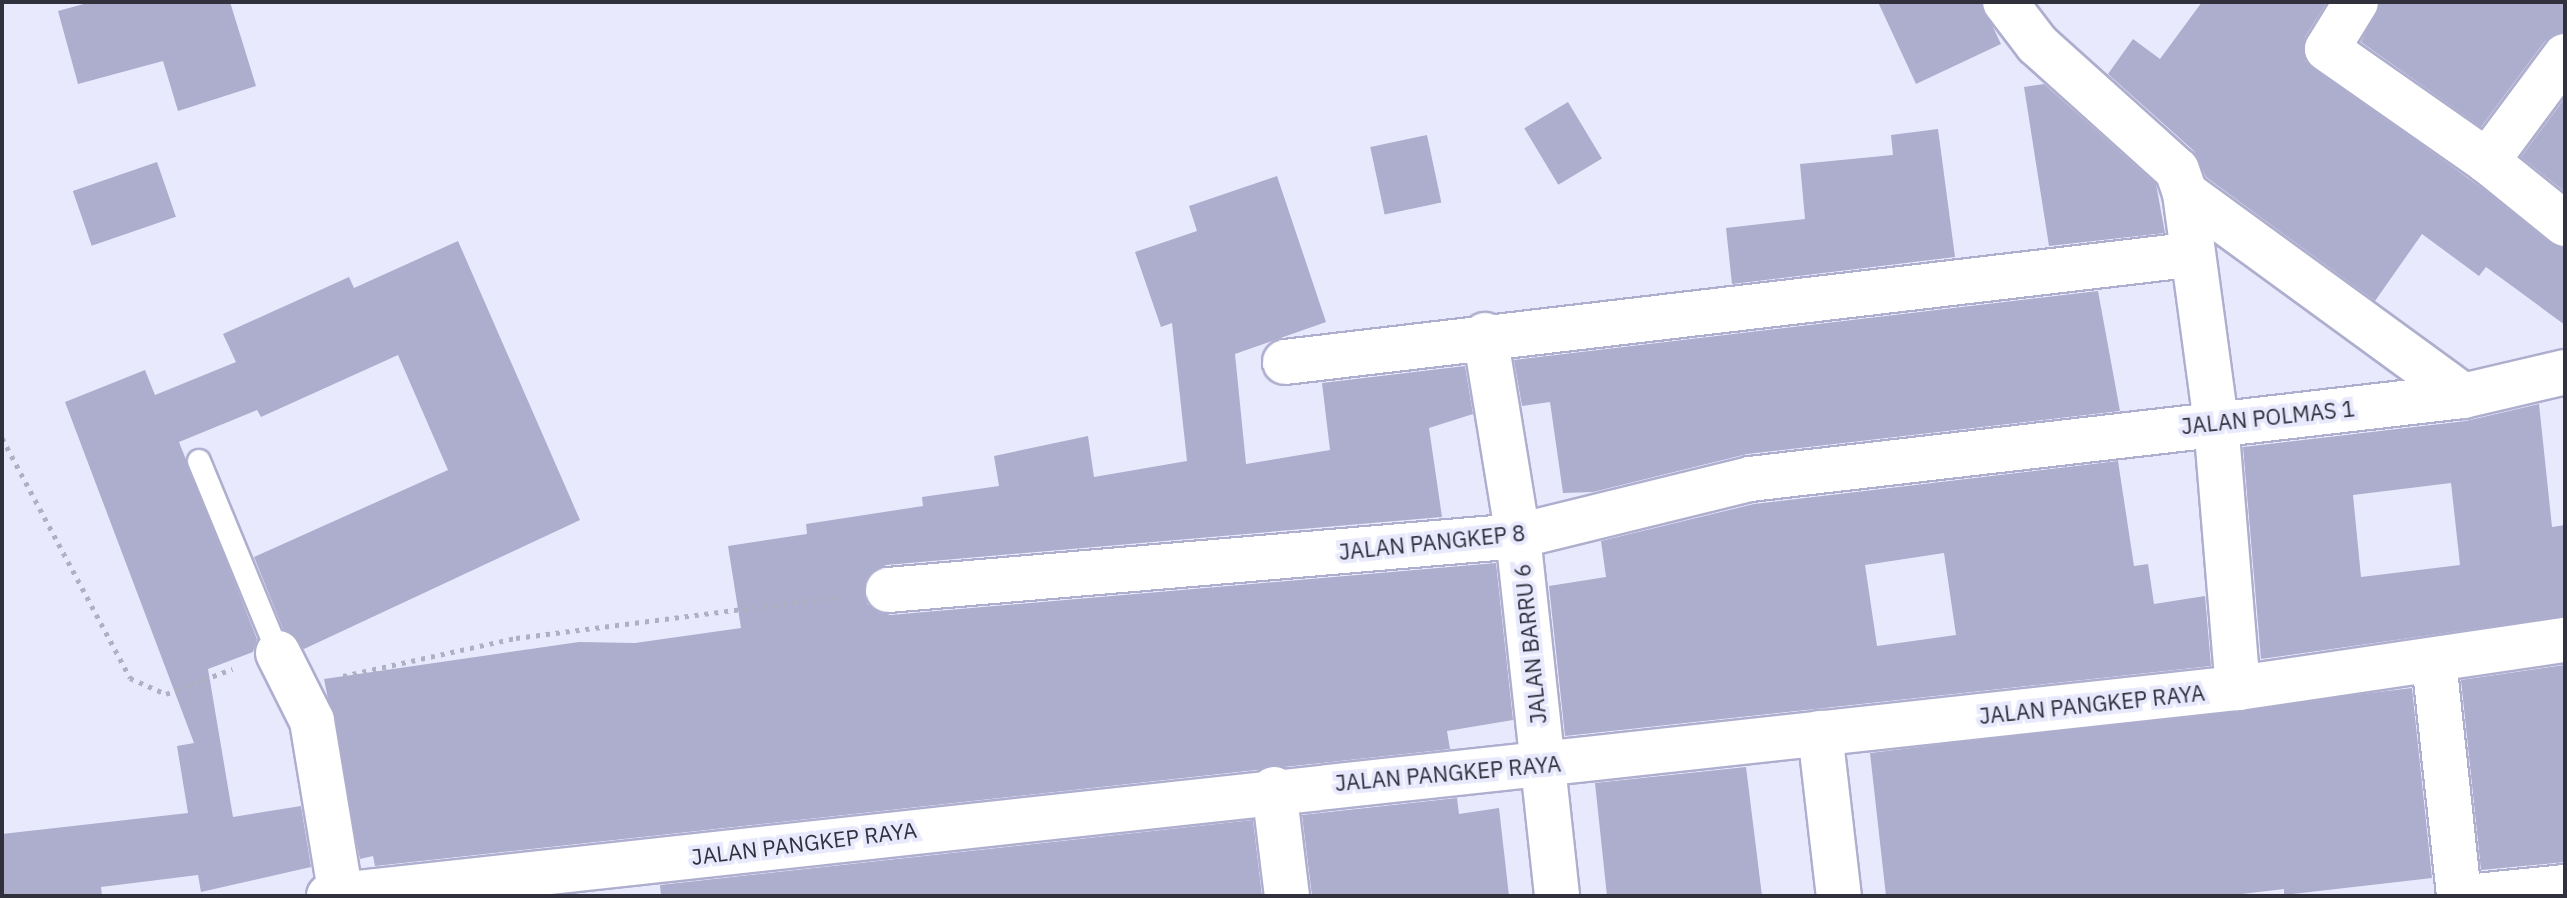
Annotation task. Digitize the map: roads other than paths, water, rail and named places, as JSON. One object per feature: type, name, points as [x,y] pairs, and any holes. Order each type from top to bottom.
[{"type":"street","points":[[2005,2],[2037,44],[2177,170],[2185,193],[2188,255],[2216,422],[2238,688]]},
{"type":"street","points":[[2356,2],[2327,49],[2487,161],[2565,224]]},
{"type":"street","points":[[2487,161],[2565,56]]},
{"type":"street","points":[[2185,193],[2463,396]]},
{"type":"street","points":[[1285,362],[1485,335],[2188,255]]},
{"type":"street","name":"JALAN BARRU 6","points":[[1485,335],[1518,536],[1557,896]]},
{"type":"street","name":"JALAN POLMAS 1","points":[[1969,455],[2216,422],[2463,396],[2565,372]]},
{"type":"street","name":"JALAN PANGKEP 8","points":[[888,590],[1518,536],[1750,479],[1969,455]]},
{"type":"street","name":"JALAN PANGKEP RAYA","points":[[337,895],[615,881],[1274,789],[1542,765],[2238,688],[2565,640]]},
{"type":"street","points":[[2434,661],[2459,896]]},
{"type":"street","points":[[289,672],[337,895]]},
{"type":"street","points":[[1820,733],[1839,896]]},
{"type":"street","points":[[1274,789],[1287,896]]},
{"type":"street","points":[[2476,896],[2565,887]]},
{"type":"lane","points":[[199,461],[289,672]]}]
